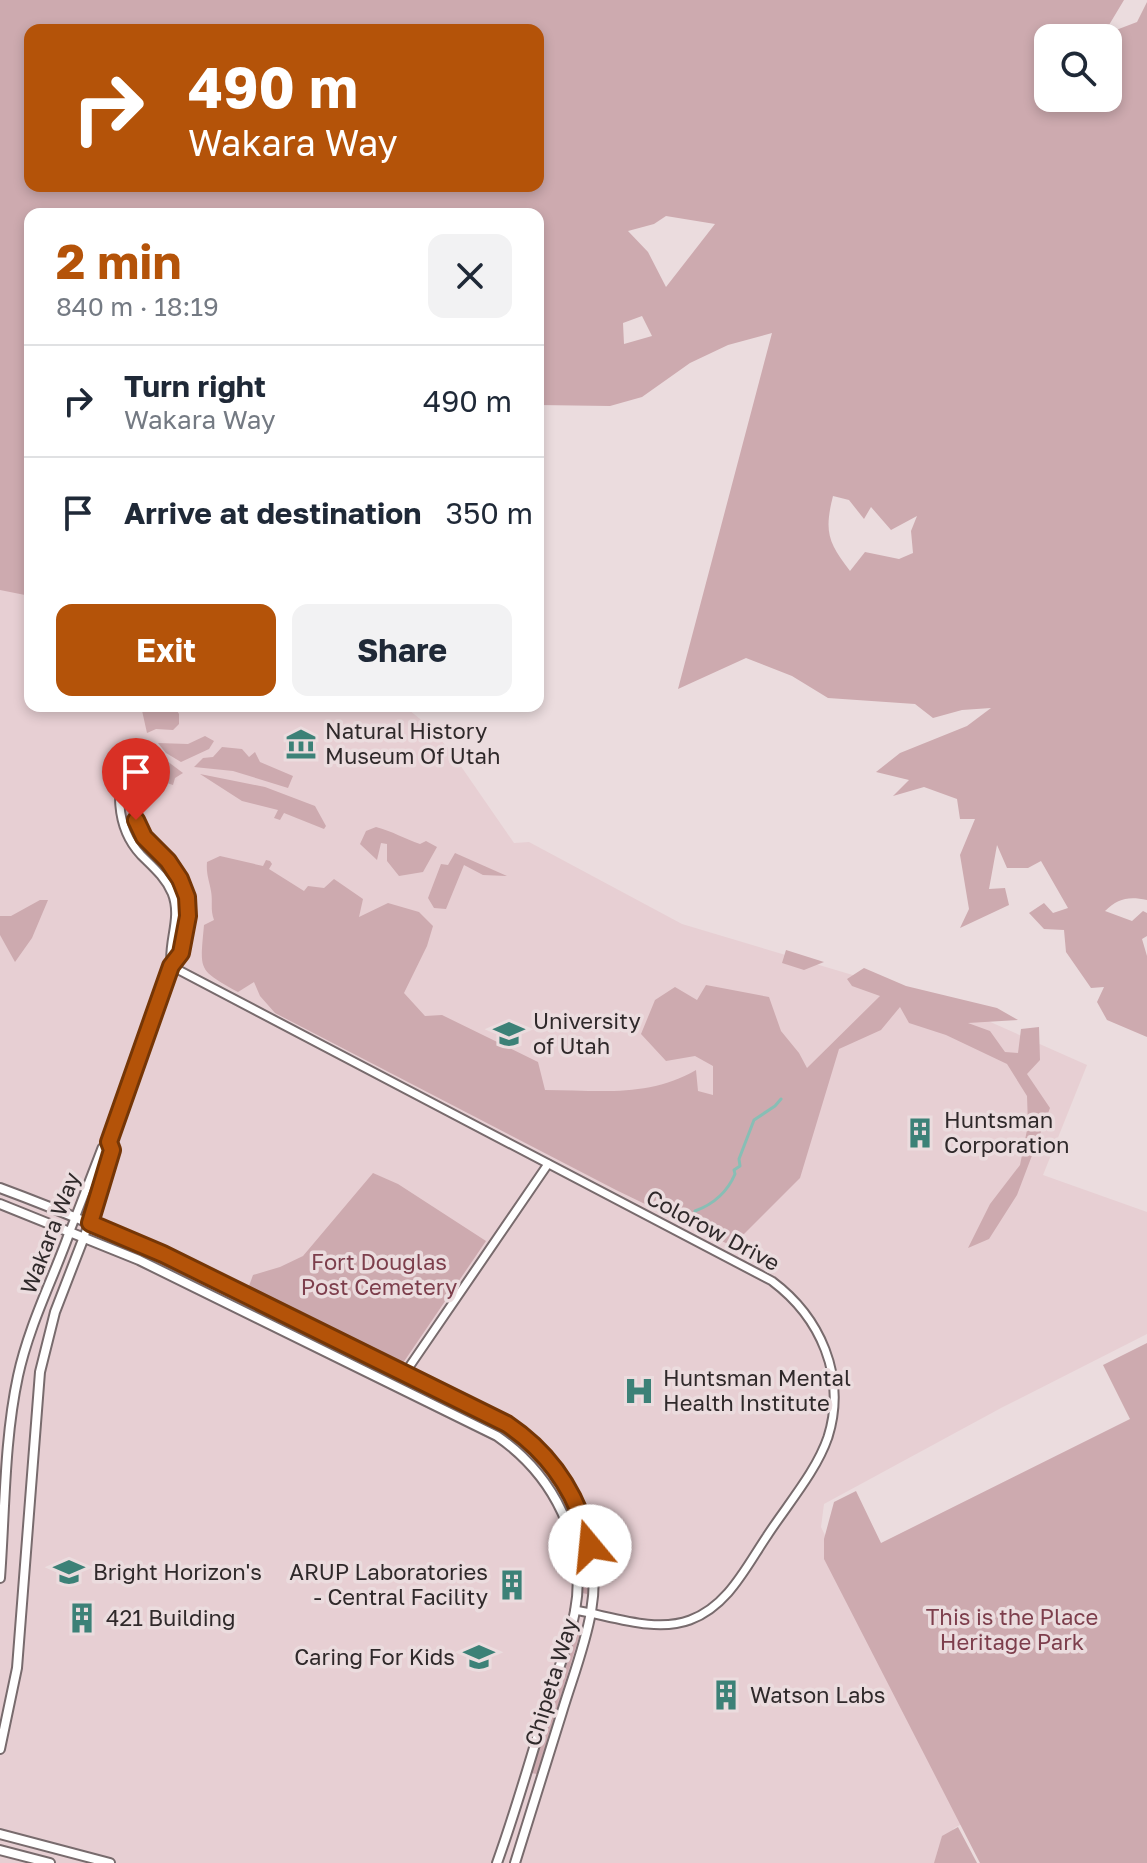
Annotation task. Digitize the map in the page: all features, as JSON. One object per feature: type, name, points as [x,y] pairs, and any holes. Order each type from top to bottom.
[{"type":"street","name":"Wakara Way","points":[[0,1578],[12,1415],[28,1340],[102,1148],[109,1142],[171,966],[181,953],[185,940],[187,897],[174,868],[144,837],[136,820],[132,793],[136,751],[132,745],[125,750],[122,766],[120,813],[124,829],[134,846],[162,876],[171,892],[176,919],[169,950],[171,966]]},
{"type":"street","name":"Colorow Drive","points":[[171,966],[772,1281],[803,1307],[824,1344],[834,1391],[831,1423],[820,1453],[732,1588],[721,1601],[700,1616],[673,1624],[648,1624],[575,1610]]},
{"type":"street","name":"Wakara Way","points":[[0,1749],[17,1668],[39,1380],[55,1312],[90,1223],[112,1150],[109,1142]]},
{"type":"street","points":[[405,1373],[548,1164]]},
{"type":"street","name":"Chipeta Way","points":[[0,1188],[163,1254],[405,1373],[507,1424],[531,1442],[552,1464],[576,1503],[587,1531],[593,1575],[591,1613],[515,1863]]},
{"type":"street","name":"Chipeta Way","points":[[0,1204],[84,1237],[218,1298],[497,1436],[544,1480],[566,1521],[577,1565],[575,1610],[497,1863]]},
{"type":"street","points":[[0,1834],[110,1863]]},
{"type":"street","points":[[0,1850],[50,1863]]},
{"type":"shaded area","name":"University of Utah","points":[[24,242],[24,712],[411,712],[449,749],[514,843],[529,842],[682,924],[950,1004],[1087,1065],[1043,1175],[1147,1212],[1147,1334],[1001,1408],[824,1504],[821,1527],[963,1823],[953,1829],[970,1863],[0,1863],[0,244]]},
{"type":"green space","points":[[0,0],[1124,0],[1110,24],[1034,24],[1034,112],[1122,112],[1122,28],[1137,22],[1147,2],[1147,900],[1124,899],[1105,911],[1132,921],[1143,911],[1147,913],[1147,936],[1142,939],[1147,956],[1147,1037],[1107,1020],[1097,1002],[1104,987],[1091,988],[1066,952],[1064,930],[1044,929],[1029,913],[1044,903],[1053,913],[1068,908],[1041,861],[1028,868],[1007,868],[997,845],[989,889],[1005,888],[1009,905],[960,928],[969,909],[960,855],[975,819],[960,819],[957,799],[924,787],[893,796],[909,780],[876,772],[900,753],[967,726],[991,708],[962,710],[933,718],[915,704],[828,698],[792,676],[746,658],[678,689],[772,333],[728,345],[690,363],[642,397],[610,406],[544,405],[544,208],[24,208],[24,595],[0,590]],"holes":[[[666,216],[715,224],[666,287],[648,252],[628,231],[654,224]],[[642,316],[652,336],[624,344],[623,323]],[[833,496],[849,500],[864,519],[871,507],[891,530],[917,516],[911,531],[913,553],[899,559],[865,552],[850,571],[833,544],[829,528]]]},
{"type":"green space","points":[[142,712],[178,712],[179,724],[173,730],[156,729],[147,733]]},
{"type":"green space","points":[[205,736],[214,741],[209,749],[181,762],[166,753],[158,743],[188,744]]},
{"type":"green space","points":[[222,747],[242,749],[249,757],[255,752],[260,762],[293,776],[288,788],[233,771],[194,767],[203,758],[213,757]]},
{"type":"green space","points":[[151,749],[183,773],[175,778],[173,785],[145,776],[143,764]]},
{"type":"green space","points":[[200,774],[265,787],[315,806],[326,826],[324,829],[284,813],[280,820],[274,818],[278,810],[242,801]]},
{"type":"green space","points":[[126,786],[135,833],[145,848],[169,871],[179,890],[185,924],[175,953],[172,951],[178,928],[178,911],[164,874],[137,847],[128,832],[122,807],[123,787]]},
{"type":"green space","points":[[376,827],[420,844],[426,841],[437,847],[423,872],[399,876],[387,861],[387,844],[381,843],[377,860],[360,844],[366,831]]},
{"type":"green space","points":[[455,853],[507,876],[483,875],[464,865],[446,909],[434,908],[428,898],[441,864],[448,865]]},
{"type":"green space","points":[[220,856],[263,866],[266,860],[270,861],[269,869],[304,891],[308,886],[324,888],[334,879],[363,899],[359,917],[388,903],[419,912],[433,926],[427,946],[404,993],[425,1016],[442,1015],[538,1062],[545,1090],[641,1089],[678,1079],[696,1070],[698,1091],[713,1095],[713,1066],[695,1056],[666,1061],[641,1034],[655,1000],[675,987],[697,1000],[706,985],[769,997],[781,1031],[807,1068],[880,996],[852,986],[847,979],[864,968],[906,986],[997,1008],[1018,1020],[968,1023],[990,1031],[1005,1052],[1018,1053],[1021,1029],[1039,1027],[1040,1060],[1027,1074],[1050,1108],[1017,1195],[989,1239],[968,1248],[990,1204],[1020,1165],[1028,1125],[1027,1096],[1007,1064],[946,1035],[909,1023],[900,1007],[881,1030],[839,1049],[800,1178],[732,1246],[616,1190],[275,1013],[260,996],[254,982],[238,992],[208,973],[202,960],[204,925],[214,920],[207,862]]},
{"type":"green space","points":[[40,900],[48,900],[32,938],[15,962],[0,935],[0,916],[11,916]]},
{"type":"green space","points":[[786,950],[824,962],[804,970],[782,963]]},
{"type":"green space","name":"Fort Douglas Post Cemetery","points":[[373,1173],[398,1184],[486,1241],[403,1363],[262,1297],[251,1291],[249,1286],[253,1275],[303,1256]]},
{"type":"green space","points":[[115,1239],[220,1287],[222,1291],[219,1293],[114,1244],[112,1241]]},
{"type":"green space","points":[[249,1303],[389,1371],[389,1375],[248,1309]]},
{"type":"green space","name":"This is the Place Heritage Park","points":[[1147,1343],[1147,1863],[980,1863],[824,1559],[824,1539],[834,1502],[856,1491],[881,1543],[1130,1419],[1103,1365]]},
{"type":"green space","points":[[422,1388],[500,1428],[543,1463],[560,1484],[574,1509],[583,1539],[588,1573],[587,1594],[582,1593],[579,1547],[573,1525],[553,1483],[539,1465],[523,1448],[504,1435],[421,1393],[419,1390]]},
{"type":"green space","points":[[577,1628],[581,1630],[580,1634],[537,1774],[531,1773]]},
{"type":"green space","points":[[958,1827],[977,1863],[934,1863],[942,1836]]},
{"type":"waterway","points":[[695,1211],[714,1201],[728,1187],[734,1170],[740,1166],[739,1159],[754,1120],[781,1099]]},
{"type":"place","name":"Natural History Museum Of Utah","points":[[301,744]]},
{"type":"place","name":"University of Utah","points":[[509,1034]]},
{"type":"place","name":"Huntsman Corporation","points":[[920,1133]]},
{"type":"place","name":"Huntsman Mental Health Institute","points":[[639,1391]]},
{"type":"place","name":"Bright Horizon's","points":[[69,1572]]},
{"type":"place","name":"ARUP Laboratories - Central Facility","points":[[512,1585]]},
{"type":"place","name":"421 Building","points":[[82,1618]]},
{"type":"place","name":"Caring For Kids","points":[[479,1657]]},
{"type":"place","name":"Watson Labs","points":[[726,1695]]},
{"type":"route","points":[[136,820],[144,837],[174,868],[184,888],[188,906],[187,928],[181,953],[171,966],[161,991],[109,1142],[112,1150],[90,1223],[163,1254],[507,1424],[531,1442],[561,1476],[576,1503],[590,1546]]}]
